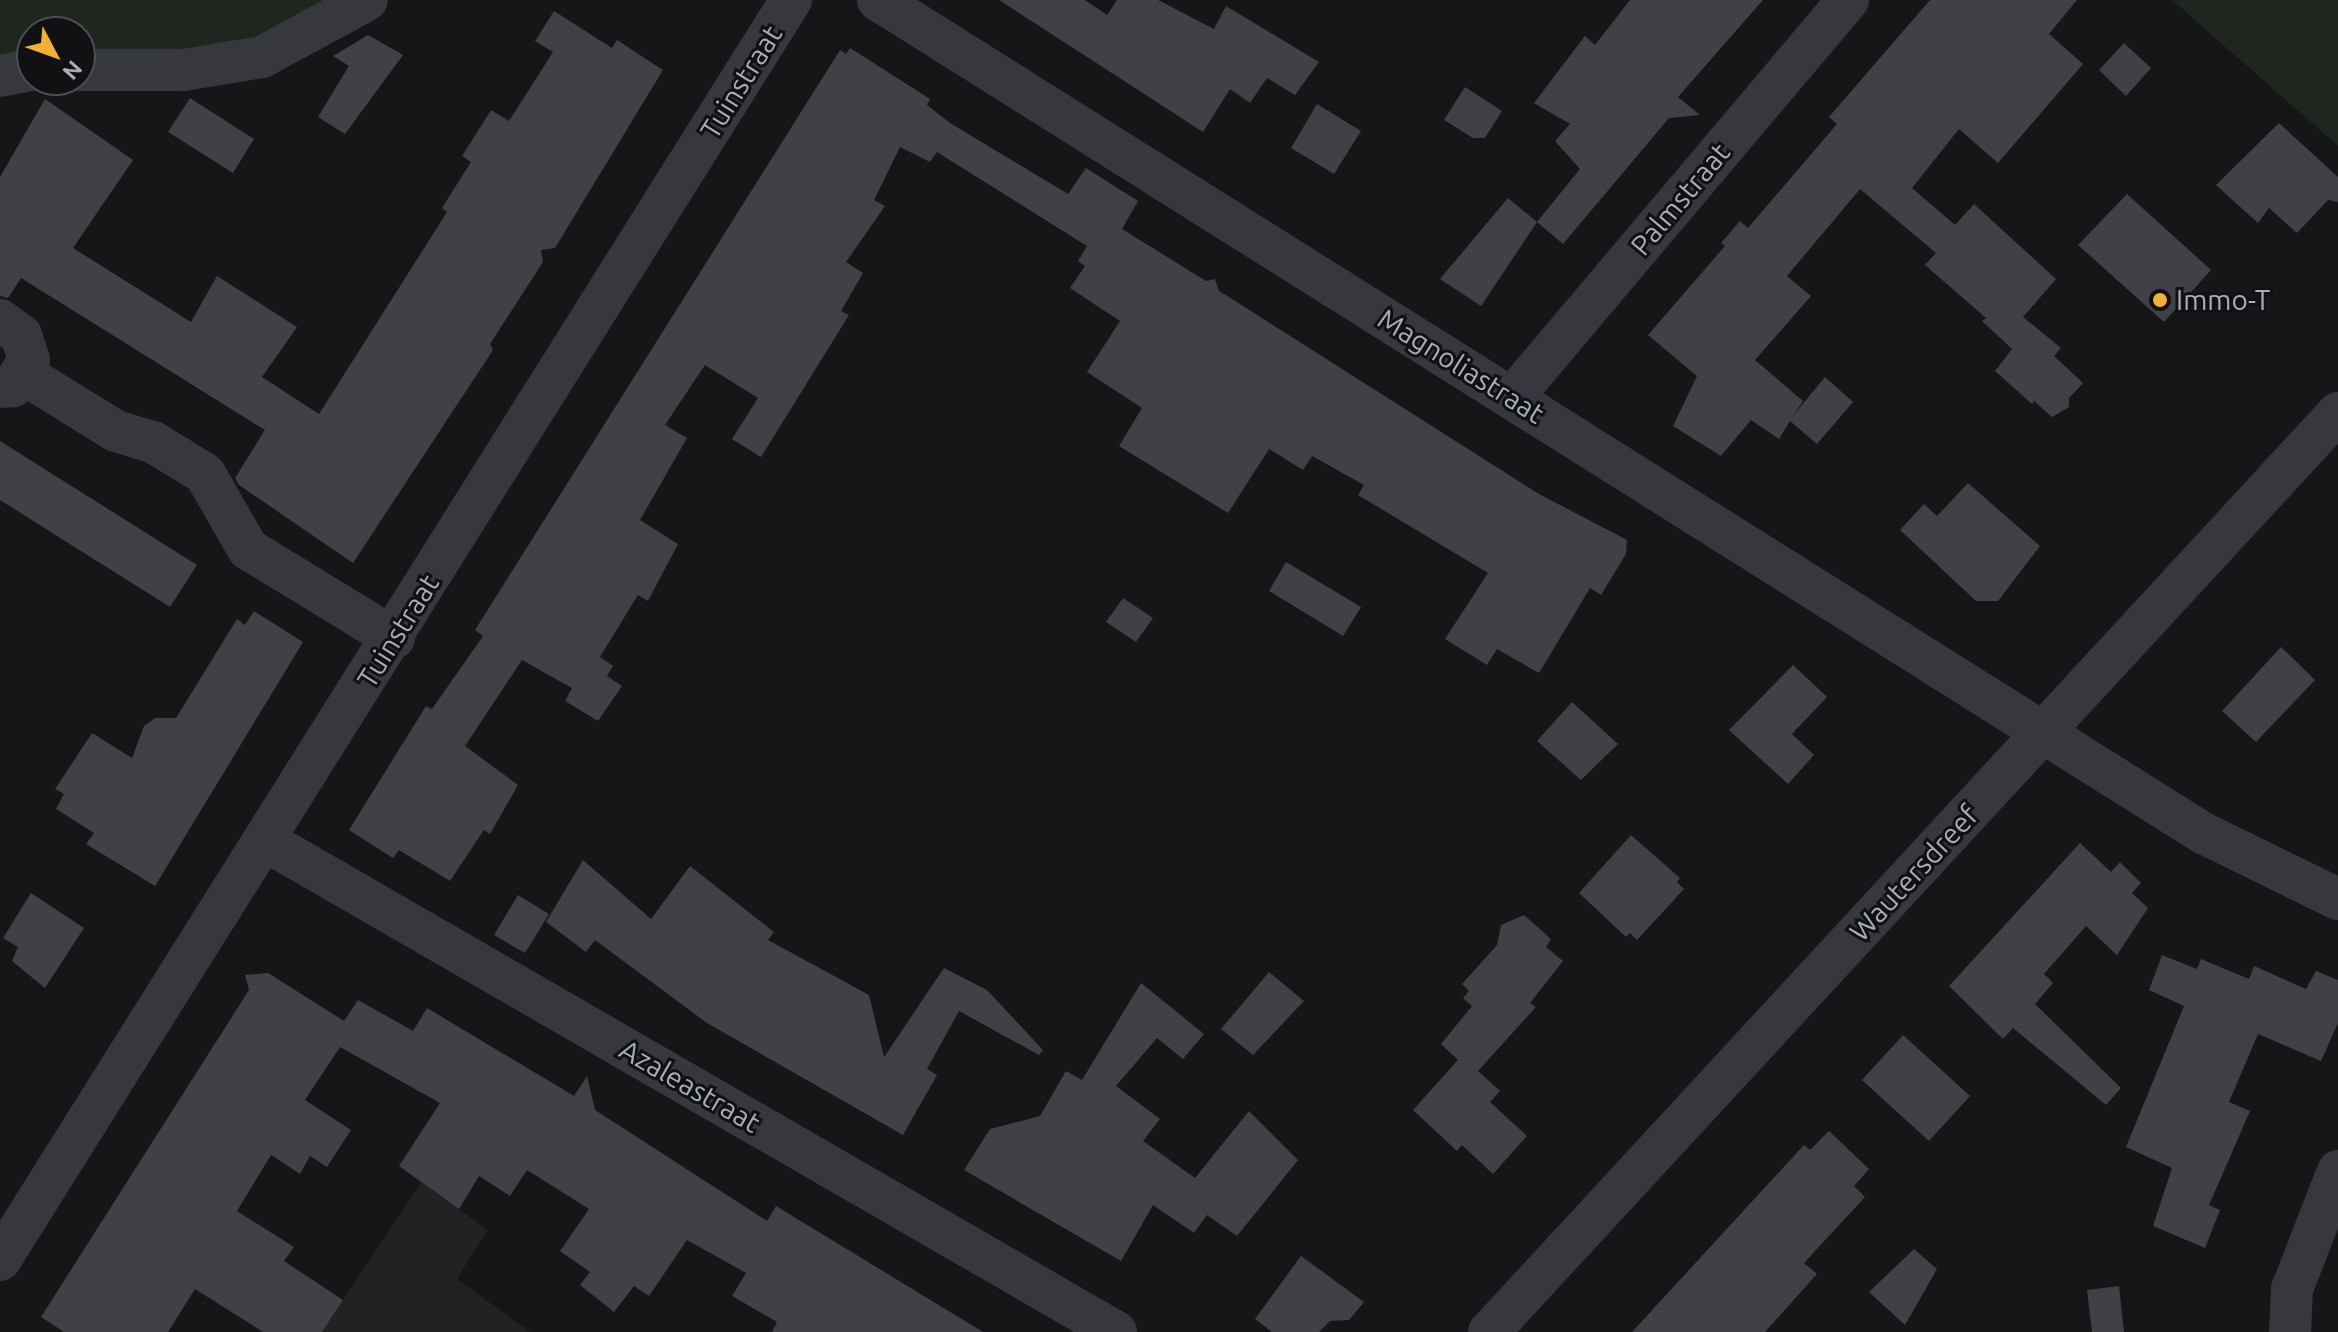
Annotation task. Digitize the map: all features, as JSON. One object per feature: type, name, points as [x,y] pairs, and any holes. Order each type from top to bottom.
[{"type":"street","points":[[96,70],[183,70],[262,57],[367,0]]},
{"type":"street","name":"Tuinstraat","points":[[0,1260],[394,638],[791,0]]},
{"type":"street","name":"Magnoliastraat","points":[[878,0],[2203,833],[2338,899]]},
{"type":"street","name":"Palmstraat","points":[[1512,398],[1848,0]]},
{"type":"street","points":[[0,320],[21,335],[29,360],[11,381],[116,431],[153,442],[205,474],[248,549],[394,638]]},
{"type":"street","name":"Wautersdreef","points":[[1489,1332],[2338,413]]},
{"type":"street","name":"Azaleastraat","points":[[264,840],[1116,1332]]},
{"type":"street","points":[[2290,1332],[2292,1289],[2338,1171]]},
{"type":"shaded area","points":[[0,0],[340,0],[285,34],[201,56],[96,55],[96,16],[16,16],[16,60],[0,62]]},
{"type":"shaded area","points":[[2172,0],[2338,0],[2338,146]]},
{"type":"shaded area","points":[[421,1182],[488,1230],[457,1279],[530,1332],[322,1332]]},
{"type":"building","points":[[999,0],[1085,0],[1107,15],[1117,0],[1158,0],[1214,29],[1226,6],[1319,62],[1295,95],[1267,78],[1250,103],[1230,89],[1203,132]]},
{"type":"building","points":[[1630,0],[1763,0],[1678,97],[1700,115],[1669,118],[1563,244],[1537,222],[1580,169],[1555,141],[1570,124],[1534,103],[1585,36],[1595,45]]},
{"type":"building","points":[[1930,0],[2077,0],[2049,34],[2083,64],[1998,163],[1959,129],[1912,188],[1955,225],[1974,204],[2056,279],[2023,317],[2061,348],[2054,356],[2083,383],[2069,398],[2069,407],[2052,417],[2034,401],[2032,404],[1995,371],[2012,349],[1982,321],[1986,318],[1925,265],[1936,253],[1860,189],[1787,276],[1811,296],[1755,360],[1803,401],[1792,417],[1825,377],[1853,402],[1817,444],[1790,421],[1779,439],[1751,420],[1721,456],[1673,426],[1697,376],[1648,335],[1725,246],[1721,243],[1740,221],[1748,228],[1837,124],[1829,117]]},
{"type":"building","points":[[554,11],[612,48],[617,40],[663,70],[555,248],[541,250],[543,262],[490,344],[493,350],[353,563],[239,485],[235,478],[265,430],[21,278],[8,298],[0,296],[0,177],[45,99],[133,160],[73,248],[191,322],[217,276],[297,327],[262,377],[319,414],[447,212],[442,208],[471,162],[462,156],[491,110],[509,121],[553,52],[535,41]]},
{"type":"building","points":[[368,35],[403,55],[345,134],[318,117],[349,66],[333,56]]},
{"type":"building","points":[[2124,43],[2151,68],[2126,96],[2099,70]]},
{"type":"building","points":[[850,48],[930,99],[927,105],[950,123],[1068,194],[1086,168],[1138,201],[1122,229],[1206,281],[1215,279],[1219,291],[1539,494],[1627,540],[1626,554],[1601,595],[1590,588],[1539,673],[1497,649],[1487,665],[1445,639],[1488,573],[1358,495],[1364,485],[1312,456],[1303,470],[1269,449],[1228,513],[1119,446],[1142,408],[1087,372],[1120,321],[1070,288],[1085,266],[1078,261],[1087,246],[937,152],[930,162],[900,147],[874,200],[885,206],[846,262],[863,273],[841,311],[849,315],[761,457],[732,439],[758,398],[705,365],[665,425],[687,438],[640,520],[678,544],[648,601],[638,595],[600,657],[613,666],[607,676],[622,686],[598,721],[565,701],[572,688],[522,660],[465,746],[518,785],[490,834],[484,830],[450,881],[399,850],[393,858],[349,830],[426,706],[432,709],[483,636],[475,630],[840,50],[846,54]]},
{"type":"building","points":[[1465,87],[1502,111],[1485,138],[1473,138],[1444,120]]},
{"type":"building","points":[[190,98],[254,139],[233,173],[168,132]]},
{"type":"building","points":[[1317,104],[1361,131],[1334,174],[1291,148]]},
{"type":"building","points":[[2279,123],[2338,177],[2338,202],[2328,200],[2297,233],[2269,208],[2258,223],[2216,185]]},
{"type":"building","points":[[2127,194],[2211,270],[2164,322],[2078,245]]},
{"type":"building","points":[[1508,198],[1537,222],[1481,306],[1440,279]]},
{"type":"building","points":[[0,441],[197,565],[170,607],[0,500]]},
{"type":"building","points":[[1968,483],[2040,546],[1998,601],[1976,601],[1900,530],[1924,504],[1937,516]]},
{"type":"building","points":[[1286,562],[1361,607],[1343,636],[1269,591]]},
{"type":"building","points":[[1123,598],[1153,618],[1136,642],[1106,622]]},
{"type":"building","points":[[254,611],[303,642],[155,886],[86,844],[94,833],[56,809],[64,794],[55,789],[92,733],[132,758],[144,726],[155,718],[176,718],[237,619],[245,625]]},
{"type":"building","points":[[2281,647],[2315,680],[2256,742],[2222,711]]},
{"type":"building","points":[[1793,665],[1827,697],[1792,734],[1814,755],[1788,784],[1729,730]]},
{"type":"building","points":[[1572,702],[1618,744],[1581,780],[1537,741]]},
{"type":"building","points":[[1631,835],[1680,878],[1677,882],[1684,889],[1637,940],[1630,933],[1626,937],[1579,893]]},
{"type":"building","points":[[2080,843],[2111,872],[2120,862],[2141,883],[2132,893],[2148,908],[2117,955],[2086,926],[2044,974],[2053,983],[2035,1004],[2121,1088],[2106,1105],[2013,1028],[2003,1039],[1949,986]]},
{"type":"building","points":[[583,860],[651,919],[690,866],[774,932],[768,940],[869,995],[884,1057],[944,968],[987,990],[1043,1050],[1039,1055],[959,1011],[927,1069],[937,1075],[903,1135],[707,1023],[595,940],[586,952],[546,922]]},
{"type":"building","points":[[31,893],[84,928],[45,988],[12,961],[18,947],[3,938]]},
{"type":"building","points":[[518,895],[549,914],[525,953],[494,935]]},
{"type":"building","points":[[1524,915],[1551,939],[1546,947],[1563,961],[1530,1003],[1536,1007],[1478,1071],[1500,1091],[1490,1102],[1527,1136],[1493,1174],[1462,1145],[1457,1151],[1413,1110],[1458,1060],[1441,1044],[1472,1006],[1463,998],[1469,991],[1462,984],[1497,945],[1501,925]]},
{"type":"building","points":[[2162,955],[2197,969],[2201,959],[2249,979],[2254,966],[2306,989],[2316,971],[2338,980],[2338,1023],[2321,1061],[2258,1034],[2229,1102],[2250,1111],[2209,1205],[2220,1210],[2205,1248],[2153,1226],[2172,1168],[2126,1147],[2184,1006],[2149,990]]},
{"type":"building","points":[[1269,972],[1304,1001],[1253,1055],[1221,1029]]},
{"type":"building","points":[[268,973],[344,1021],[358,1000],[413,1031],[427,1008],[574,1096],[587,1076],[595,1110],[767,1221],[776,1206],[983,1332],[772,1332],[777,1322],[732,1296],[746,1273],[687,1240],[649,1296],[634,1286],[614,1312],[580,1285],[590,1272],[560,1251],[589,1209],[527,1170],[510,1196],[479,1176],[459,1209],[399,1166],[440,1103],[340,1047],[305,1100],[351,1130],[327,1167],[310,1156],[300,1174],[271,1155],[237,1211],[294,1247],[284,1261],[343,1300],[322,1332],[263,1332],[195,1289],[168,1332],[64,1332],[41,1317],[249,990],[245,975]]},
{"type":"building","points":[[1141,983],[1204,1034],[1183,1059],[1157,1038],[1116,1086],[1160,1119],[1143,1141],[1195,1178],[1249,1111],[1298,1160],[1237,1236],[1207,1215],[1194,1233],[1153,1205],[1121,1261],[964,1170],[990,1129],[1040,1116],[1066,1071],[1082,1080]]},
{"type":"building","points":[[1903,1035],[1970,1096],[1929,1141],[1862,1080]]},
{"type":"building","points":[[1829,1131],[1869,1169],[1854,1186],[1865,1197],[1804,1263],[1817,1274],[1765,1332],[1632,1332],[1804,1145],[1810,1150]]},
{"type":"building","points":[[1914,1249],[1937,1269],[1905,1325],[1869,1292]]},
{"type":"building","points":[[1301,1256],[1364,1302],[1349,1320],[1330,1321],[1319,1332],[1272,1332],[1255,1319]]},
{"type":"building","points":[[2119,1286],[2124,1332],[2092,1332],[2087,1290]]},
{"type":"place","name":"Immo-T","points":[[2160,300]]}]
